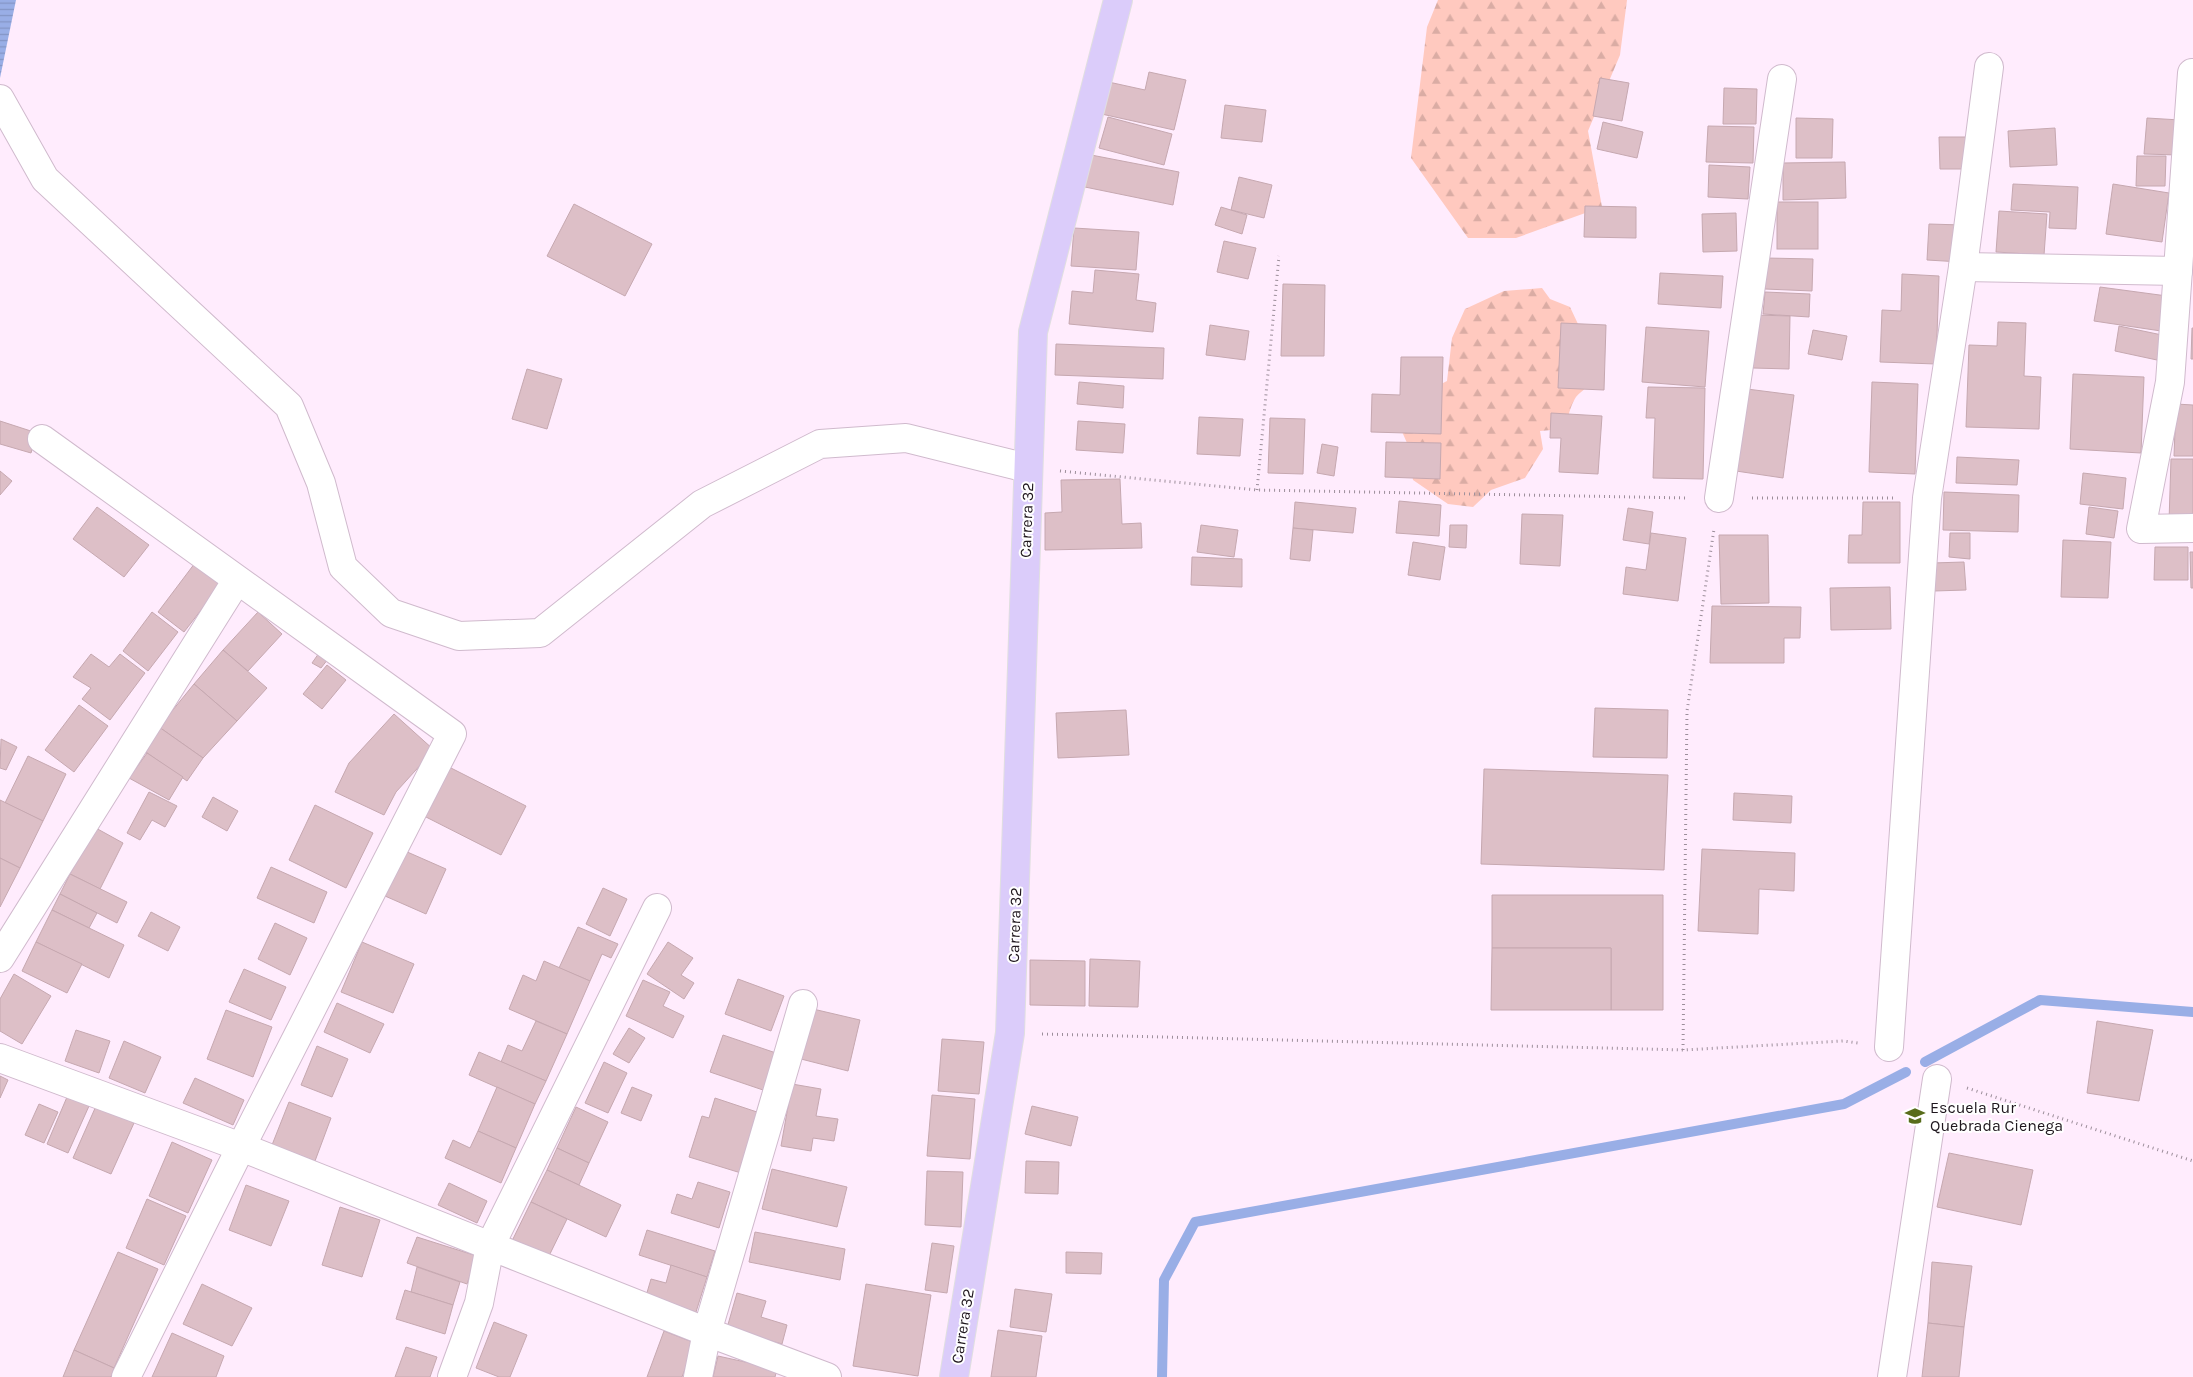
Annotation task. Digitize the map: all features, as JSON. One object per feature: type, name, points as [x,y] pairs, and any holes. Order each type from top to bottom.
[{"type":"main road","name":"Carrera 32","points":[[954,1377],[1010,1033],[1027,468],[1033,332],[1118,0]]},
{"type":"street","points":[[1889,1047],[1927,498],[1963,268],[1990,67]]},
{"type":"street","points":[[2192,74],[2170,382],[2141,529],[2193,528]]},
{"type":"street","points":[[1719,498],[1782,79]]},
{"type":"street","points":[[0,99],[45,179],[289,406],[321,483],[343,567],[391,613],[459,636],[540,633],[702,504],[820,444],[906,438],[1027,468]]},
{"type":"street","points":[[1963,268],[2178,271]]},
{"type":"street","points":[[42,439],[452,734],[241,1146],[126,1377]]},
{"type":"street","points":[[0,958],[237,580]]},
{"type":"street","points":[[452,1377],[478,1303],[490,1246],[657,908]]},
{"type":"street","points":[[698,1377],[708,1332],[803,1004]]},
{"type":"street","points":[[0,1058],[241,1146],[708,1332],[827,1377]]},
{"type":"street","points":[[1892,1377],[1937,1079]]},
{"type":"path","points":[[1257,490],[1279,256]]},
{"type":"path","points":[[1027,468],[1257,490],[1719,498],[1927,498]]},
{"type":"path","points":[[1683,1050],[1687,711],[1719,498]]},
{"type":"path","points":[[1010,1033],[1683,1050],[1843,1041],[1889,1047]]},
{"type":"path","points":[[1937,1079],[2193,1161]]},
{"type":"green space","points":[[1438,0],[1627,0],[1620,55],[1588,131],[1602,207],[1516,238],[1468,238],[1411,158],[1427,27]]},
{"type":"green space","points":[[1542,288],[1550,299],[1570,307],[1578,324],[1588,386],[1576,397],[1564,425],[1551,430],[1540,431],[1543,449],[1525,478],[1491,490],[1473,507],[1448,504],[1413,480],[1407,443],[1396,418],[1419,395],[1447,381],[1452,338],[1465,309],[1504,291]]},
{"type":"water","points":[[0,0],[16,0],[0,78]]},
{"type":"building","points":[[1149,72],[1186,80],[1174,130],[1097,113],[1104,81],[1145,90]]},
{"type":"building","points":[[1600,78],[1629,83],[1622,121],[1593,116]]},
{"type":"building","points":[[1724,88],[1757,89],[1756,124],[1723,124]]},
{"type":"building","points":[[1225,105],[1266,110],[1262,142],[1221,138]]},
{"type":"building","points":[[1108,117],[1172,134],[1164,165],[1099,148]]},
{"type":"building","points":[[1796,118],[1833,119],[1832,158],[1796,158]]},
{"type":"building","points":[[2147,118],[2180,120],[2178,155],[2144,154]]},
{"type":"building","points":[[1603,122],[1643,132],[1637,158],[1597,149]]},
{"type":"building","points":[[1708,126],[1754,127],[1753,163],[1706,162]]},
{"type":"building","points":[[2055,128],[2057,165],[2010,167],[2008,131]]},
{"type":"building","points":[[1939,137],[1968,137],[1968,169],[1940,169]]},
{"type":"building","points":[[1086,154],[1179,172],[1173,205],[1080,186]]},
{"type":"building","points":[[2137,156],[2166,156],[2165,186],[2136,186]]},
{"type":"building","points":[[1845,162],[1846,198],[1783,200],[1783,163]]},
{"type":"building","points":[[1709,165],[1750,167],[1748,199],[1708,197]]},
{"type":"building","points":[[1239,177],[1272,185],[1264,218],[1231,210]]},
{"type":"building","points":[[2013,184],[2078,187],[2076,229],[2049,228],[2050,212],[2011,210]]},
{"type":"building","points":[[2113,184],[2169,193],[2162,242],[2106,234]]},
{"type":"building","points":[[1777,202],[1818,202],[1818,249],[1777,249]]},
{"type":"building","points":[[574,204],[652,244],[625,296],[547,256]]},
{"type":"building","points":[[1585,206],[1636,207],[1636,238],[1584,237]]},
{"type":"building","points":[[1221,207],[1247,215],[1242,234],[1215,225]]},
{"type":"building","points":[[1999,211],[2047,214],[2044,255],[1996,252]]},
{"type":"building","points":[[1736,213],[1737,251],[1703,252],[1702,214]]},
{"type":"building","points":[[1929,224],[1962,225],[1961,262],[1927,260]]},
{"type":"building","points":[[1074,228],[1139,232],[1136,270],[1071,266]]},
{"type":"building","points":[[1224,241],[1256,248],[1248,279],[1217,272]]},
{"type":"building","points":[[1766,258],[1813,259],[1812,291],[1765,289]]},
{"type":"building","points":[[1095,270],[1139,274],[1136,300],[1156,303],[1153,332],[1069,324],[1072,291],[1093,293]]},
{"type":"building","points":[[1660,273],[1723,276],[1721,308],[1658,304]]},
{"type":"building","points":[[1902,274],[1939,276],[1936,364],[1880,362],[1882,310],[1901,311]]},
{"type":"building","points":[[1283,284],[1325,285],[1324,356],[1281,356]]},
{"type":"building","points":[[2100,287],[2167,296],[2161,331],[2094,321]]},
{"type":"building","points":[[1765,292],[1810,294],[1809,317],[1763,314]]},
{"type":"building","points":[[1755,315],[1790,316],[1789,369],[1753,368]]},
{"type":"building","points":[[1998,322],[2026,323],[2024,376],[2041,377],[2039,429],[1966,427],[1969,345],[1997,346]]},
{"type":"building","points":[[1561,323],[1606,325],[1604,390],[1558,388]]},
{"type":"building","points":[[1210,325],[1249,331],[1245,360],[1206,355]]},
{"type":"building","points":[[2119,326],[2162,335],[2157,360],[2115,351]]},
{"type":"building","points":[[1646,327],[1709,331],[1705,387],[1642,382]]},
{"type":"building","points":[[2192,328],[2193,359],[2191,359]]},
{"type":"building","points":[[1813,330],[1847,336],[1842,360],[1808,354]]},
{"type":"building","points":[[1056,344],[1164,348],[1163,379],[1055,375]]},
{"type":"building","points":[[1401,357],[1443,357],[1441,434],[1371,432],[1372,394],[1400,395]]},
{"type":"building","points":[[527,369],[562,379],[547,429],[512,419]]},
{"type":"building","points":[[2073,374],[2144,377],[2141,453],[2070,449]]},
{"type":"building","points":[[1079,382],[1124,386],[1123,408],[1077,404]]},
{"type":"building","points":[[1872,382],[1918,384],[1915,474],[1869,472]]},
{"type":"building","points":[[1648,387],[1705,388],[1703,479],[1653,478],[1655,418],[1646,418]]},
{"type":"building","points":[[1747,389],[1794,395],[1783,478],[1736,471]]},
{"type":"building","points":[[2176,404],[2193,405],[2193,456],[2174,456]]},
{"type":"building","points":[[1551,413],[1602,416],[1598,474],[1559,472],[1561,438],[1550,438]]},
{"type":"building","points":[[1199,417],[1243,419],[1240,456],[1197,454]]},
{"type":"building","points":[[1270,418],[1305,419],[1303,474],[1268,473]]},
{"type":"building","points":[[0,421],[37,433],[31,453],[0,444]]},
{"type":"building","points":[[1078,421],[1125,424],[1123,453],[1076,450]]},
{"type":"building","points":[[1386,442],[1441,443],[1440,479],[1385,477]]},
{"type":"building","points":[[1322,444],[1338,447],[1334,476],[1317,473]]},
{"type":"building","points":[[1957,457],[2019,460],[2017,485],[1956,483]]},
{"type":"building","points":[[2171,459],[2193,459],[2193,523],[2169,522]]},
{"type":"building","points":[[0,471],[12,481],[0,495]]},
{"type":"building","points":[[2083,473],[2126,478],[2123,509],[2080,504]]},
{"type":"building","points":[[1120,479],[1122,524],[1141,523],[1142,548],[1045,550],[1045,513],[1062,512],[1061,480]]},
{"type":"building","points":[[1944,492],[2019,495],[2018,532],[1943,530]]},
{"type":"building","points":[[1399,501],[1441,505],[1439,536],[1396,533]]},
{"type":"building","points":[[1295,502],[1356,508],[1353,533],[1293,528]]},
{"type":"building","points":[[1863,502],[1900,502],[1900,563],[1848,563],[1849,535],[1862,535]]},
{"type":"building","points":[[97,507],[149,545],[124,577],[73,539]]},
{"type":"building","points":[[2089,507],[2118,511],[2114,538],[2086,534]]},
{"type":"building","points":[[1628,508],[1653,512],[1649,544],[1623,540]]},
{"type":"building","points":[[1522,514],[1563,515],[1560,566],[1520,564]]},
{"type":"building","points":[[1201,525],[1238,530],[1234,557],[1197,552]]},
{"type":"building","points":[[1450,525],[1467,525],[1466,548],[1449,547]]},
{"type":"building","points":[[1293,528],[1313,530],[1310,561],[1290,559]]},
{"type":"building","points":[[1651,533],[1686,538],[1678,601],[1623,594],[1626,567],[1646,570]]},
{"type":"building","points":[[1950,533],[1970,533],[1970,559],[1949,557]]},
{"type":"building","points":[[1719,535],[1768,535],[1769,603],[1721,604]]},
{"type":"building","points":[[2063,540],[2111,542],[2108,598],[2061,597]]},
{"type":"building","points":[[1413,542],[1445,547],[1440,580],[1408,575]]},
{"type":"building","points":[[2155,547],[2188,547],[2188,580],[2154,580]]},
{"type":"building","points":[[2190,552],[2193,552],[2193,588],[2191,588]]},
{"type":"building","points":[[1192,557],[1242,559],[1242,587],[1191,585]]},
{"type":"building","points":[[1964,562],[1966,590],[1934,591],[1932,563]]},
{"type":"building","points":[[195,563],[222,583],[184,632],[158,612]]},
{"type":"building","points":[[1890,587],[1891,629],[1831,630],[1830,588]]},
{"type":"building","points":[[1712,606],[1801,607],[1800,638],[1784,638],[1784,663],[1710,663]]},
{"type":"building","points":[[152,612],[178,632],[148,671],[123,651]]},
{"type":"building","points":[[258,612],[282,634],[248,671],[223,650]]},
{"type":"building","points":[[223,650],[267,688],[237,721],[194,684]]},
{"type":"building","points":[[319,653],[328,659],[321,668],[312,663]]},
{"type":"building","points":[[91,654],[109,667],[120,654],[145,673],[110,720],[82,699],[91,688],[73,677]]},
{"type":"building","points":[[327,665],[346,680],[322,709],[303,694]]},
{"type":"building","points":[[194,684],[237,721],[203,758],[159,727]]},
{"type":"building","points":[[79,705],[108,726],[74,772],[45,750]]},
{"type":"building","points":[[1595,708],[1668,710],[1667,758],[1593,757]]},
{"type":"building","points":[[1126,710],[1129,755],[1058,758],[1056,713]]},
{"type":"building","points":[[394,714],[434,750],[396,792],[384,815],[335,792],[349,763]]},
{"type":"building","points":[[159,727],[203,758],[187,781],[143,750]]},
{"type":"building","points":[[1,739],[17,747],[6,770],[0,768]]},
{"type":"building","points":[[147,753],[183,777],[169,800],[129,778]]},
{"type":"building","points":[[28,756],[66,774],[43,821],[5,803]]},
{"type":"building","points":[[449,767],[526,806],[501,855],[424,816]]},
{"type":"building","points":[[1484,769],[1668,775],[1664,870],[1481,864]]},
{"type":"building","points":[[149,792],[177,806],[165,827],[152,820],[140,840],[127,833]]},
{"type":"building","points":[[1734,793],[1792,796],[1791,823],[1733,820]]},
{"type":"building","points":[[213,797],[238,811],[227,831],[202,817]]},
{"type":"building","points":[[0,800],[43,821],[20,868],[0,858]]},
{"type":"building","points":[[315,805],[373,833],[346,888],[289,860]]},
{"type":"building","points":[[94,827],[123,843],[100,889],[70,874]]},
{"type":"building","points":[[1702,849],[1795,853],[1794,891],[1759,889],[1758,934],[1698,931]]},
{"type":"building","points":[[405,851],[446,869],[426,914],[385,896]]},
{"type":"building","points":[[0,858],[20,868],[0,907]]},
{"type":"building","points":[[271,867],[327,892],[314,923],[257,898]]},
{"type":"building","points":[[70,874],[127,902],[117,923],[60,894]]},
{"type":"building","points":[[603,888],[627,899],[610,936],[586,924]]},
{"type":"building","points":[[60,894],[97,913],[89,928],[52,910]]},
{"type":"building","points":[[1492,895],[1663,895],[1663,1010],[1611,1010],[1611,948],[1492,948]]},
{"type":"building","points":[[52,910],[124,945],[109,978],[36,942]]},
{"type":"building","points":[[151,912],[180,927],[168,951],[138,936]]},
{"type":"building","points":[[275,923],[307,938],[290,975],[258,959]]},
{"type":"building","points":[[578,927],[618,944],[611,958],[602,954],[590,981],[559,968]]},
{"type":"building","points":[[36,942],[82,964],[67,993],[22,971]]},
{"type":"building","points":[[362,942],[414,964],[393,1013],[341,992]]},
{"type":"building","points":[[668,942],[693,958],[681,975],[694,983],[684,999],[647,974]]},
{"type":"building","points":[[1492,948],[1611,948],[1611,1010],[1491,1010]]},
{"type":"building","points":[[1090,959],[1140,961],[1138,1007],[1089,1006]]},
{"type":"building","points":[[1030,960],[1085,961],[1085,1006],[1030,1005]]},
{"type":"building","points":[[544,961],[590,981],[567,1034],[509,1009],[523,975],[536,981]]},
{"type":"building","points":[[244,969],[286,987],[271,1020],[229,1002]]},
{"type":"building","points":[[14,974],[51,996],[22,1044],[0,1031],[0,999]]},
{"type":"building","points":[[738,979],[784,996],[771,1031],[725,1014]]},
{"type":"building","points":[[643,980],[670,992],[663,1006],[684,1016],[673,1038],[626,1016]]},
{"type":"building","points":[[337,1003],[384,1024],[370,1053],[324,1032]]},
{"type":"building","points":[[813,1009],[860,1020],[848,1071],[801,1059]]},
{"type":"building","points":[[226,1010],[272,1027],[253,1077],[207,1059]]},
{"type":"building","points":[[536,1021],[567,1034],[546,1081],[501,1062],[508,1045],[522,1051]]},
{"type":"building","points":[[2097,1021],[2153,1030],[2139,1101],[2087,1093]]},
{"type":"building","points":[[629,1028],[645,1038],[629,1063],[613,1054]]},
{"type":"building","points":[[76,1030],[110,1041],[99,1073],[65,1061]]},
{"type":"building","points":[[723,1035],[776,1053],[763,1090],[710,1072]]},
{"type":"building","points":[[942,1039],[984,1042],[979,1094],[938,1091]]},
{"type":"building","points":[[124,1041],[161,1057],[145,1093],[109,1078]]},
{"type":"building","points":[[317,1046],[348,1059],[332,1097],[301,1085]]},
{"type":"building","points":[[479,1052],[546,1081],[535,1104],[469,1075]]},
{"type":"building","points":[[604,1062],[627,1073],[608,1113],[585,1103]]},
{"type":"building","points":[[0,1076],[8,1080],[0,1098]]},
{"type":"building","points":[[195,1078],[244,1100],[233,1125],[183,1103]]},
{"type":"building","points":[[792,1084],[821,1089],[816,1116],[838,1119],[834,1141],[813,1138],[811,1151],[781,1146]]},
{"type":"building","points":[[497,1087],[535,1104],[516,1148],[478,1131]]},
{"type":"building","points":[[632,1087],[652,1095],[641,1121],[621,1113]]},
{"type":"building","points":[[932,1095],[975,1099],[970,1159],[927,1156]]},
{"type":"building","points":[[67,1097],[89,1106],[68,1153],[47,1144]]},
{"type":"building","points":[[715,1098],[760,1113],[741,1173],[689,1157],[702,1116],[709,1118]]},
{"type":"building","points":[[289,1102],[331,1118],[315,1161],[272,1145]]},
{"type":"building","points":[[39,1104],[58,1112],[44,1143],[25,1135]]},
{"type":"building","points":[[96,1106],[134,1123],[111,1174],[73,1158]]},
{"type":"building","points":[[1032,1106],[1078,1117],[1071,1146],[1025,1134]]},
{"type":"building","points":[[576,1107],[608,1122],[589,1163],[557,1148]]},
{"type":"building","points":[[478,1131],[516,1148],[501,1183],[445,1158],[453,1140],[470,1148]]},
{"type":"building","points":[[172,1142],[212,1160],[188,1213],[149,1196]]},
{"type":"building","points":[[557,1148],[589,1163],[579,1185],[547,1170]]},
{"type":"building","points":[[1949,1153],[2033,1170],[2021,1225],[1937,1207]]},
{"type":"building","points":[[1026,1161],[1059,1162],[1058,1194],[1025,1193]]},
{"type":"building","points":[[772,1169],[847,1187],[837,1227],[762,1209]]},
{"type":"building","points":[[547,1170],[621,1205],[606,1237],[531,1202]]},
{"type":"building","points":[[927,1171],[963,1172],[961,1227],[925,1225]]},
{"type":"building","points":[[698,1182],[730,1192],[719,1228],[671,1213],[677,1194],[692,1199]]},
{"type":"building","points":[[449,1183],[487,1201],[477,1223],[438,1205]]},
{"type":"building","points":[[246,1185],[289,1201],[271,1246],[229,1230]]},
{"type":"building","points":[[147,1199],[186,1216],[164,1265],[126,1248]]},
{"type":"building","points":[[531,1202],[567,1219],[547,1260],[511,1243]]},
{"type":"building","points":[[340,1207],[380,1220],[362,1277],[322,1265]]},
{"type":"building","points":[[647,1230],[715,1251],[707,1277],[639,1255]]},
{"type":"building","points":[[755,1232],[845,1249],[840,1280],[749,1262]]},
{"type":"building","points":[[417,1237],[477,1256],[467,1284],[407,1263]]},
{"type":"building","points":[[932,1243],[954,1246],[947,1293],[925,1290]]},
{"type":"building","points":[[118,1252],[158,1269],[114,1368],[74,1350]]},
{"type":"building","points":[[1066,1252],[1102,1253],[1101,1274],[1066,1273]]},
{"type":"building","points":[[1932,1262],[1972,1266],[1964,1327],[1928,1323]]},
{"type":"building","points":[[671,1265],[707,1277],[696,1312],[646,1296],[651,1279],[666,1283]]},
{"type":"building","points":[[417,1267],[460,1282],[453,1305],[411,1292]]},
{"type":"building","points":[[202,1284],[252,1308],[232,1346],[183,1324]]},
{"type":"building","points":[[866,1284],[931,1295],[918,1376],[853,1366]]},
{"type":"building","points":[[1015,1289],[1052,1294],[1046,1332],[1010,1327]]},
{"type":"building","points":[[405,1290],[453,1305],[445,1334],[396,1319]]},
{"type":"building","points":[[737,1293],[766,1301],[761,1317],[787,1325],[782,1344],[727,1328]]},
{"type":"building","points":[[494,1322],[527,1335],[510,1377],[499,1377],[476,1368]]},
{"type":"building","points":[[1928,1323],[1964,1327],[1959,1377],[1922,1377]]},
{"type":"building","points":[[998,1330],[1042,1336],[1036,1377],[991,1377]]},
{"type":"building","points":[[664,1331],[695,1343],[682,1377],[647,1377]]},
{"type":"building","points":[[172,1333],[224,1356],[216,1377],[152,1377]]},
{"type":"building","points":[[406,1347],[437,1357],[430,1377],[395,1377]]},
{"type":"building","points":[[74,1350],[114,1368],[111,1377],[63,1377]]},
{"type":"building","points":[[718,1356],[777,1369],[775,1377],[713,1377]]},
{"type":"waterway","points":[[1925,1062],[2040,1000],[2193,1012]]},
{"type":"waterway","points":[[1162,1377],[1164,1280],[1195,1222],[1844,1104],[1906,1072]]},
{"type":"place","name":"Escuela Rur Quebrada Cienega","points":[[1915,1116]]}]
